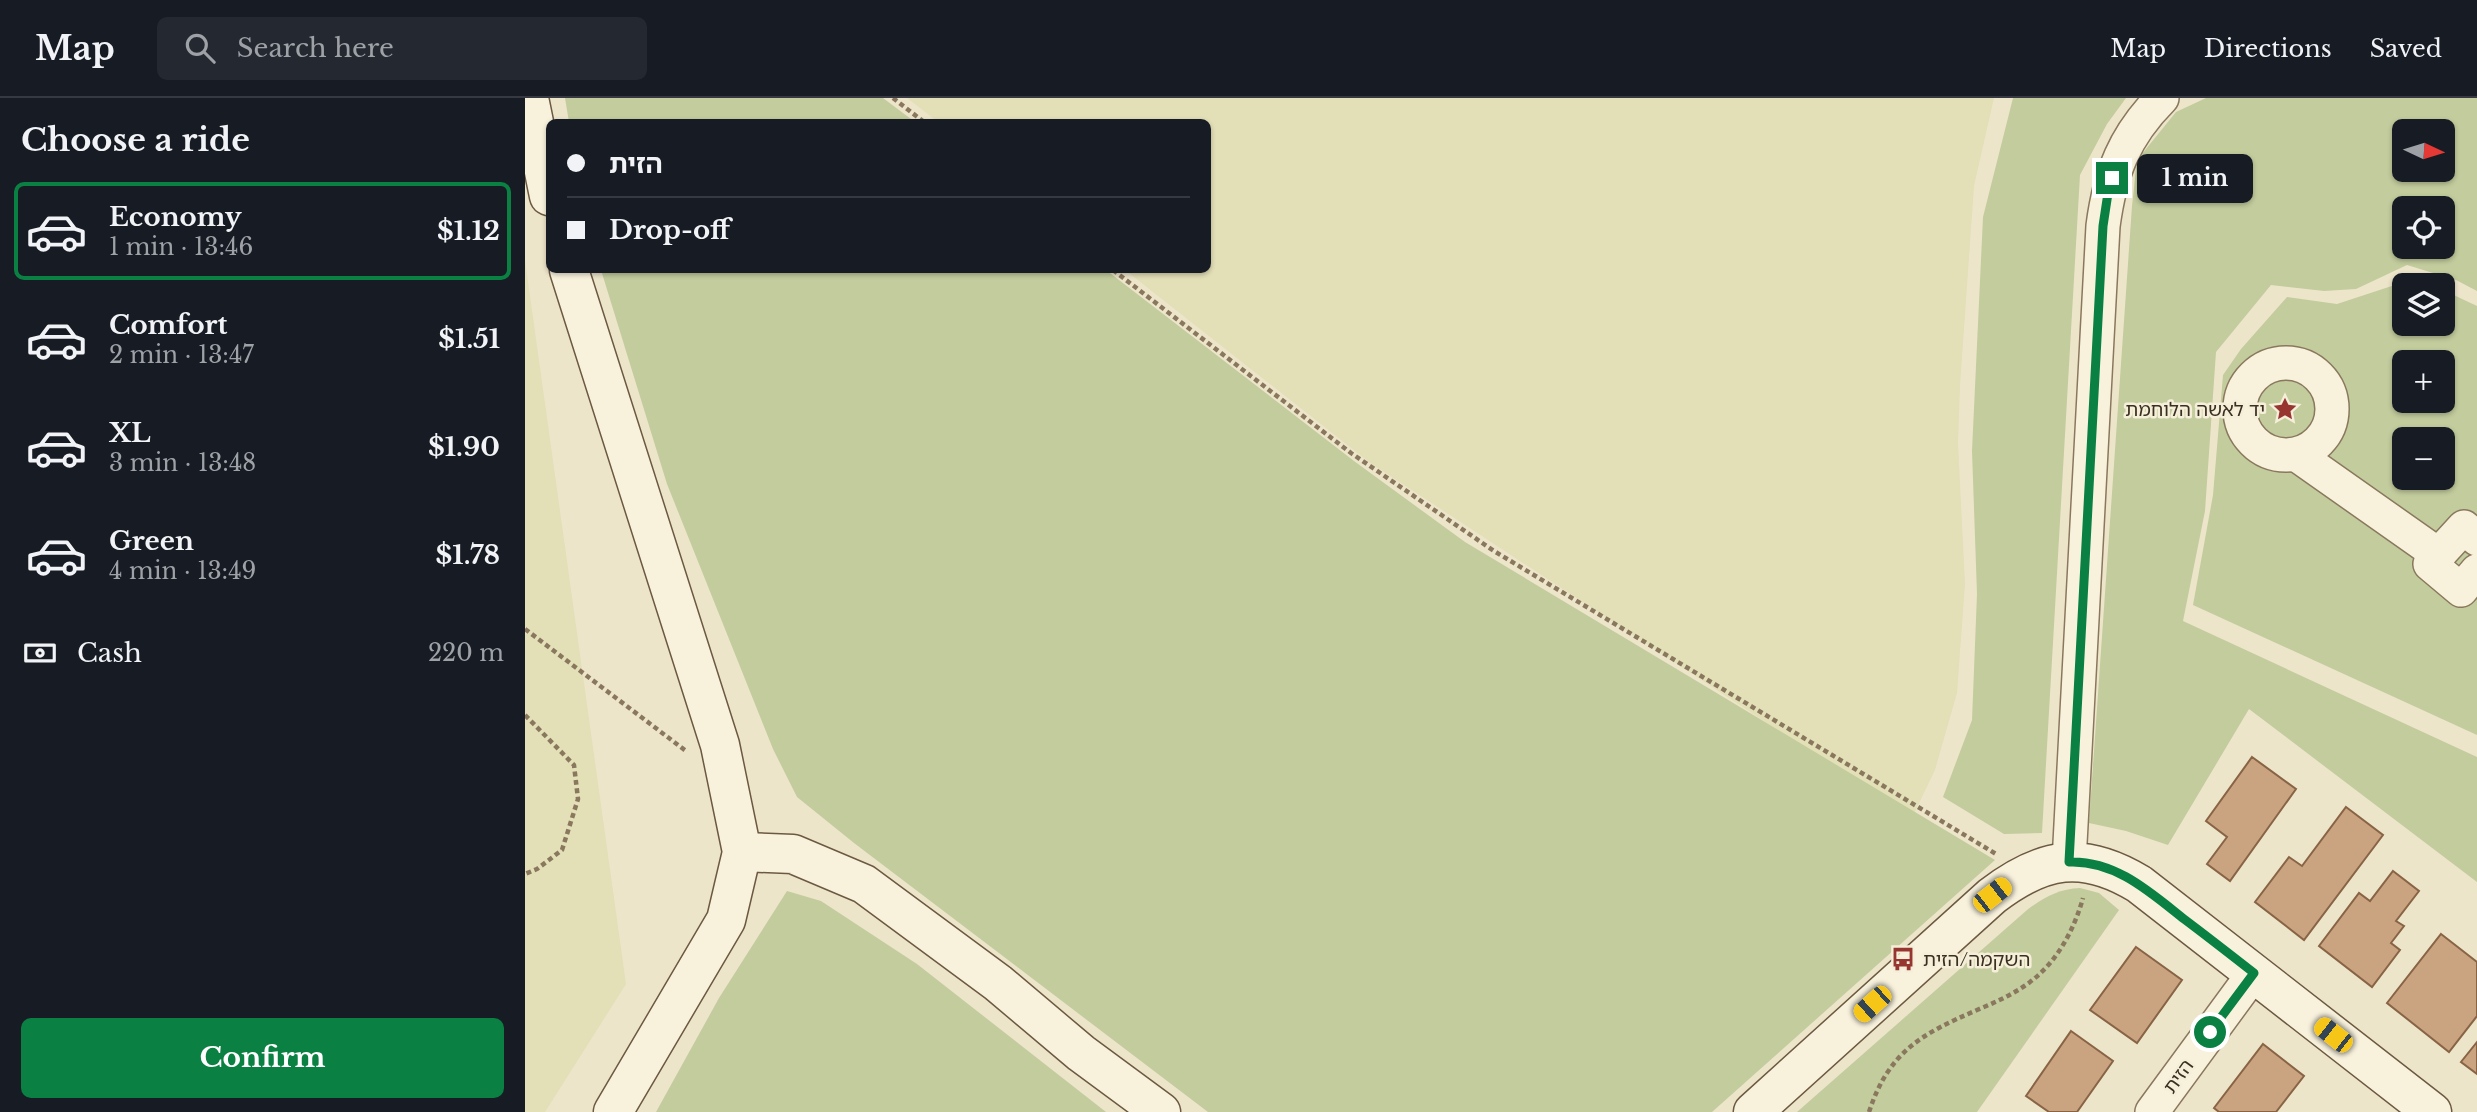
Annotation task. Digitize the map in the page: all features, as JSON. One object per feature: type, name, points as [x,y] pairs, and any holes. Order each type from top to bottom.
[{"type":"street","points":[[529,98],[546,181]]},
{"type":"street","points":[[2081,862],[2103,226],[2108,193],[2117,163],[2130,137],[2146,114],[2162,98]]},
{"type":"street","points":[[570,273],[720,745],[742,852],[726,920],[613,1112]]},
{"type":"street","points":[[2297,455],[2391,501],[2465,527],[2477,539]]},
{"type":"street","points":[[2391,501],[2430,564],[2461,590],[2477,571]]},
{"type":"street","points":[[742,852],[793,854],[864,884],[998,983],[1081,1053],[1161,1112]]},
{"type":"street","points":[[1753,1112],[1992,895],[2027,872],[2044,866],[2081,862],[2124,875],[2154,895],[2432,1112]]},
{"type":"street","name":"הזית","points":[[2152,1112],[2254,973]]},
{"type":"path","points":[[893,98],[919,119]]},
{"type":"path","points":[[1118,273],[1351,453],[1494,551],[2027,872]]},
{"type":"path","points":[[525,629],[690,755],[720,745]]},
{"type":"path","points":[[525,715],[574,765],[578,799],[562,850],[537,869],[525,874]]},
{"type":"path","points":[[1869,1112],[1877,1088],[1888,1069],[1923,1036],[2005,998],[2031,982],[2055,958],[2077,921],[2081,862]]},
{"type":"shaded area","points":[[907,98],[1994,98],[1974,186],[1960,386],[1958,443],[1965,584],[1957,693],[1935,770],[1912,818],[1369,462],[1129,273],[1211,273],[1211,119],[934,119]]},
{"type":"shaded area","points":[[525,260],[626,984],[545,1112],[525,1112]]},
{"type":"green space","points":[[565,98],[883,98],[911,119],[568,119]]},
{"type":"green space","points":[[2013,98],[2126,98],[2107,124],[2080,175],[2042,833],[2004,834],[1943,797],[1972,720],[1977,594],[1972,451],[1983,217]]},
{"type":"green space","points":[[2206,98],[2477,98],[2477,291],[2455,280],[2455,273],[2433,273],[2407,265],[2356,289],[2324,291],[2271,285],[2216,352],[2205,511],[2183,621],[2477,757],[2477,882],[2249,709],[2168,845],[2126,831],[2089,823],[2137,160],[2176,112]]},
{"type":"green space","points":[[602,273],[1110,273],[1354,461],[1465,542],[1995,860],[1712,1112],[1208,1112],[797,797],[773,749],[667,484]]},
{"type":"green space","points":[[2392,286],[2392,336],[2455,336],[2455,296],[2477,306],[2477,735],[2193,605],[2213,495],[2223,375],[2241,349],[2287,297],[2337,304]]},
{"type":"green space","points":[[2080,888],[2099,893],[2119,910],[1977,1112],[1797,1112],[2027,910],[2052,894]]},
{"type":"green space","points":[[787,891],[821,901],[917,964],[1106,1112],[656,1112],[719,998]]},
{"type":"building","points":[[2252,757],[2296,789],[2230,881],[2207,864],[2227,837],[2206,821]]},
{"type":"building","points":[[2346,807],[2383,835],[2304,940],[2255,902],[2289,857],[2302,866]]},
{"type":"building","points":[[2393,871],[2419,891],[2396,921],[2404,926],[2391,943],[2400,950],[2372,987],[2319,946],[2359,893],[2370,901]]},
{"type":"building","points":[[2441,934],[2477,962],[2477,1016],[2449,1052],[2387,1003]]},
{"type":"building","points":[[2136,947],[2182,980],[2137,1043],[2090,1010]]},
{"type":"building","points":[[2071,1031],[2113,1061],[2077,1112],[2049,1112],[2026,1096]]},
{"type":"building","points":[[2477,1042],[2477,1074],[2461,1062]]},
{"type":"building","points":[[2263,1044],[2304,1076],[2276,1112],[2219,1112],[2214,1108]]},
{"type":"place","name":"יד לאשה הלוחמת","points":[[2285,409]]},
{"type":"place","name":"השקמה/הזית","points":[[1903,959]]},
{"type":"route","points":[[2112,178],[2103,226],[2069,862],[2093,863],[2109,868],[2139,884],[2254,973],[2210,1032]]}]
